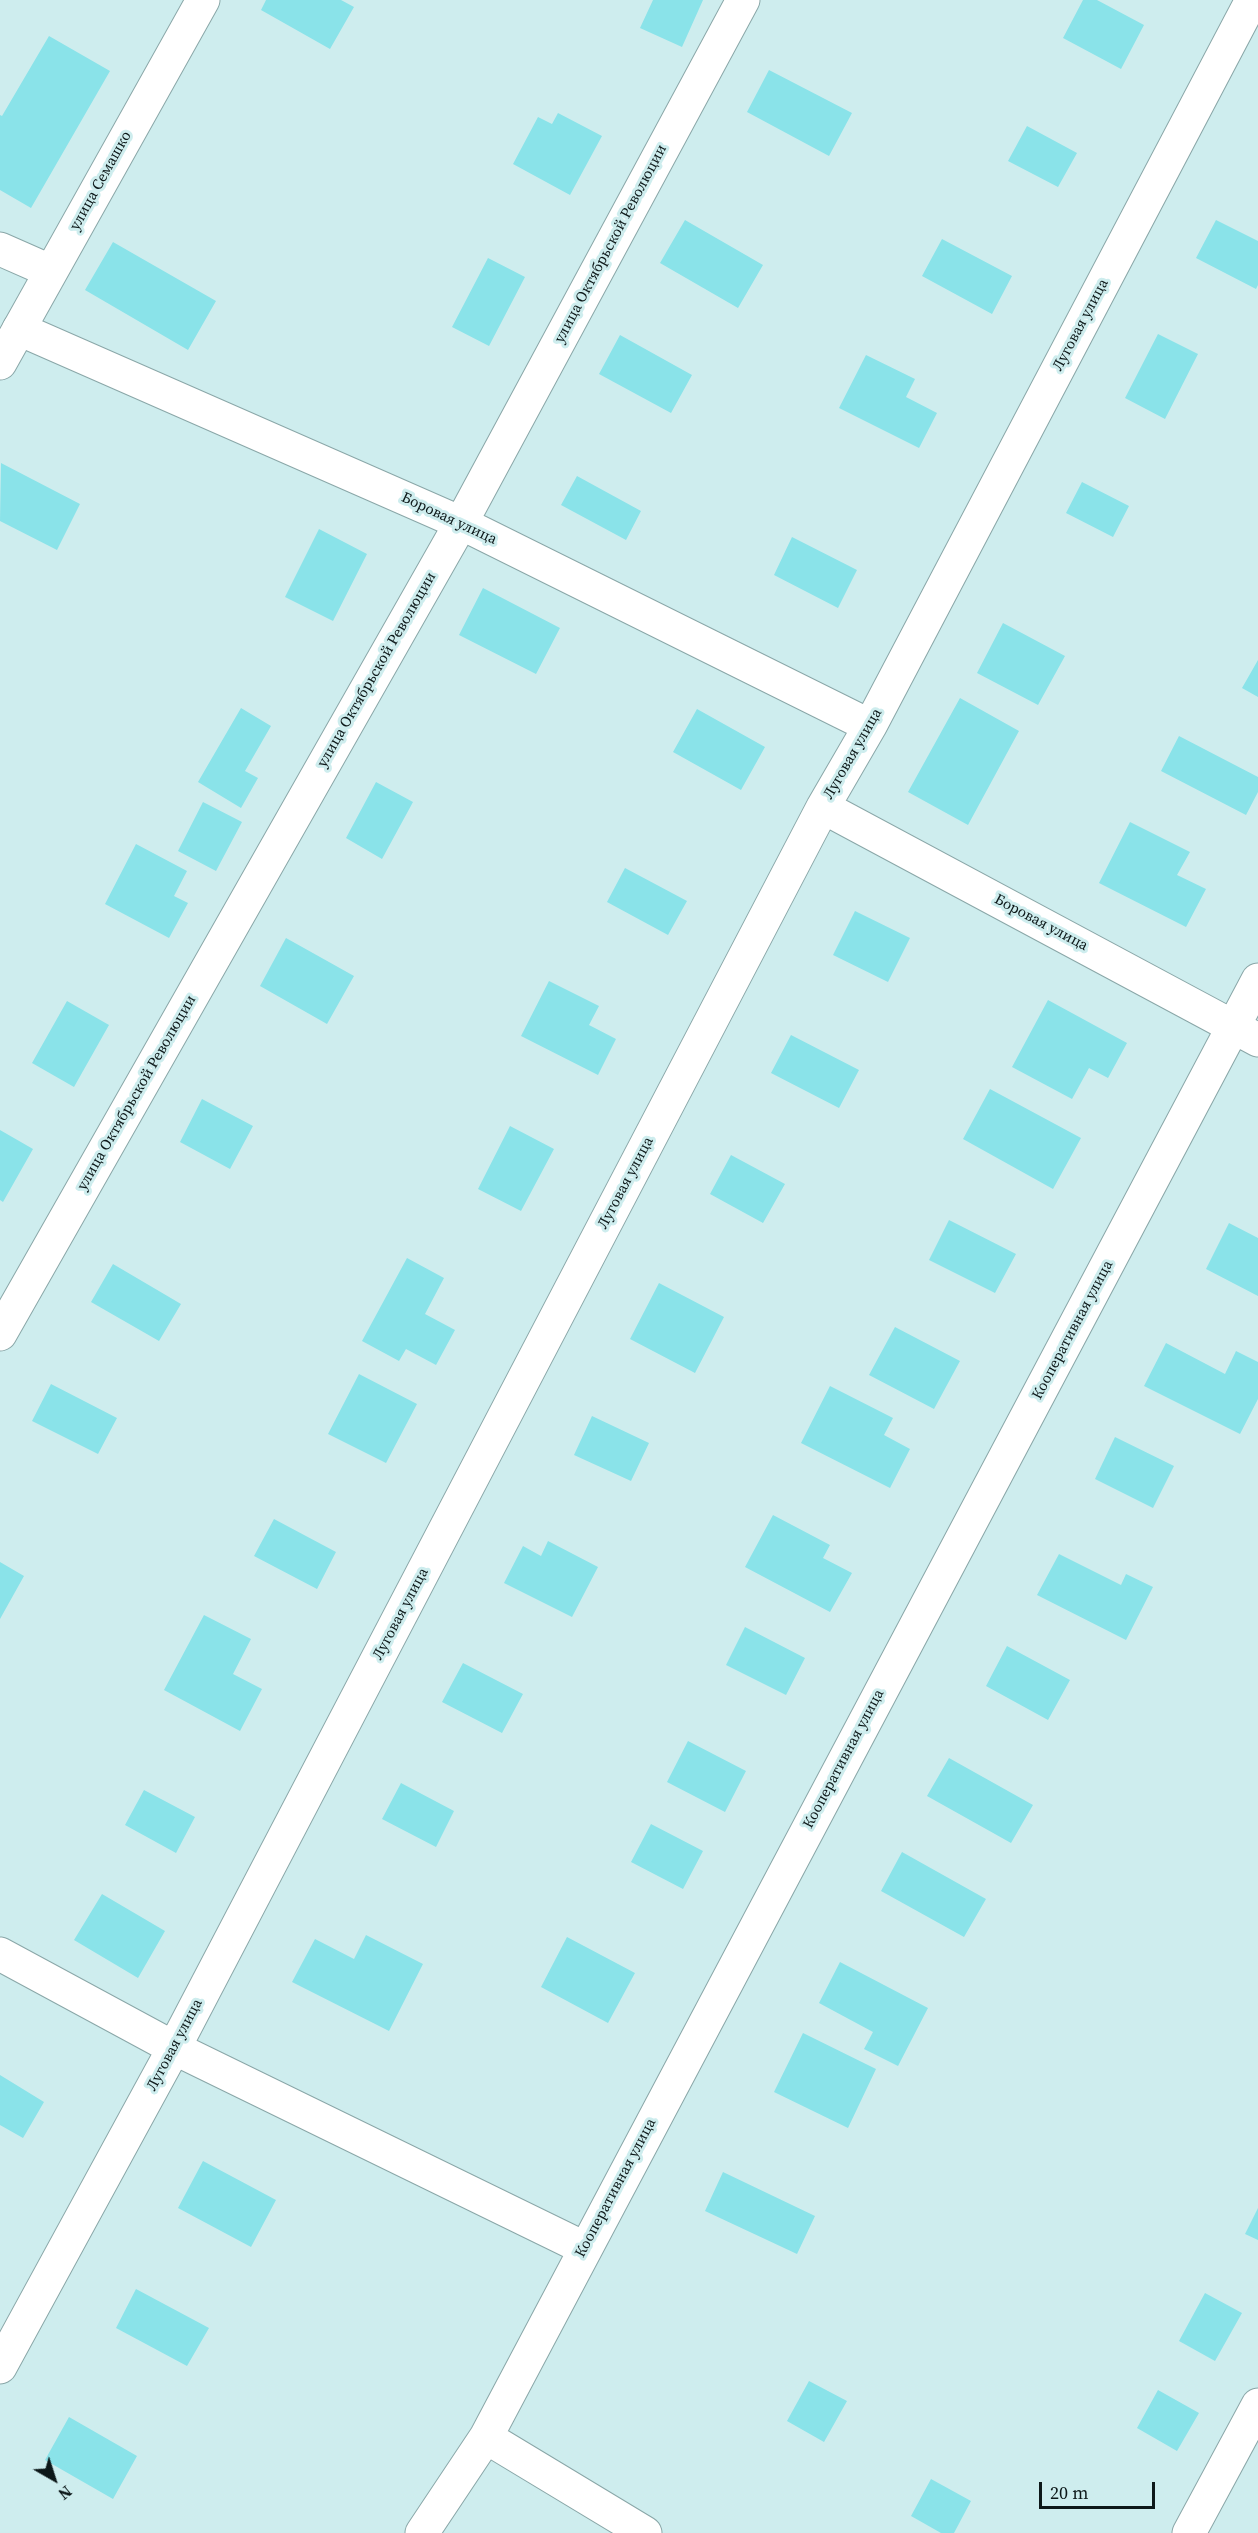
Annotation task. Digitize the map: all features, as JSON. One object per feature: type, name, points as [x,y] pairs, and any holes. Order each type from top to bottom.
[{"type":"street","name":"улица Семашко","points":[[0,363],[203,0]]},
{"type":"street","name":"улица Октябрьской Революции","points":[[0,1334],[460,523],[743,0]]},
{"type":"street","name":"Луговая улица","points":[[0,2367],[174,2048],[823,807],[870,726],[1252,0]]},
{"type":"street","points":[[0,249],[50,271]]},
{"type":"street","name":"Боровая улица","points":[[19,329],[460,523],[870,726]]},
{"type":"street","name":"Боровая улица","points":[[823,807],[1246,1033]]},
{"type":"street","name":"Кооперативная улица","points":[[422,2533],[486,2437],[584,2248],[1246,1033],[1258,980]]},
{"type":"street","points":[[0,1954],[174,2048],[584,2248]]},
{"type":"street","points":[[1188,2533],[1258,2405]]},
{"type":"street","points":[[486,2437],[645,2533]]},
{"type":"building","points":[[266,0],[341,0],[354,7],[330,49],[261,10]]},
{"type":"building","points":[[653,0],[703,0],[682,47],[640,28]]},
{"type":"building","points":[[1083,0],[1097,0],[1144,25],[1121,69],[1063,38]]},
{"type":"building","points":[[49,36],[110,71],[31,208],[0,190],[0,115],[2,116]]},
{"type":"building","points":[[769,70],[852,113],[829,156],[747,112]]},
{"type":"building","points":[[558,113],[602,136],[570,195],[513,164],[538,117],[552,124]]},
{"type":"building","points":[[1027,126],[1077,153],[1058,187],[1008,161]]},
{"type":"building","points":[[685,220],[763,265],[738,308],[660,263]]},
{"type":"building","points":[[1216,220],[1258,241],[1258,285],[1256,289],[1196,258]]},
{"type":"building","points":[[942,239],[1012,276],[992,314],[922,276]]},
{"type":"building","points":[[113,242],[216,301],[188,350],[85,290]]},
{"type":"building","points":[[488,258],[525,277],[489,346],[452,327]]},
{"type":"building","points":[[1158,334],[1198,354],[1165,419],[1125,398]]},
{"type":"building","points":[[620,335],[692,375],[671,413],[599,374]]},
{"type":"building","points":[[866,355],[915,379],[906,397],[937,413],[919,448],[839,408]]},
{"type":"building","points":[[1,463],[80,504],[57,550],[0,521]]},
{"type":"building","points":[[577,476],[641,511],[626,540],[561,505]]},
{"type":"building","points":[[1082,482],[1129,506],[1113,537],[1066,513]]},
{"type":"building","points":[[319,529],[367,554],[333,621],[285,597]]},
{"type":"building","points":[[792,537],[857,570],[838,608],[774,575]]},
{"type":"building","points":[[483,588],[560,628],[536,674],[459,635]]},
{"type":"building","points":[[1003,623],[1065,656],[1038,705],[977,673]]},
{"type":"building","points":[[1258,660],[1258,697],[1242,688]]},
{"type":"building","points":[[960,698],[1019,731],[968,825],[908,792]]},
{"type":"building","points":[[241,708],[271,726],[245,771],[258,778],[241,808],[198,782]]},
{"type":"building","points":[[697,709],[765,747],[741,790],[673,752]]},
{"type":"building","points":[[1179,736],[1258,777],[1258,792],[1246,815],[1161,771]]},
{"type":"building","points":[[376,782],[413,802],[382,859],[346,838]]},
{"type":"building","points":[[203,802],[242,822],[216,871],[178,851]]},
{"type":"building","points":[[1130,822],[1190,852],[1177,875],[1206,889],[1186,927],[1099,883]]},
{"type":"building","points":[[136,844],[187,871],[174,896],[188,903],[169,938],[105,904]]},
{"type":"building","points":[[625,868],[687,901],[668,935],[607,902]]},
{"type":"building","points":[[855,911],[910,938],[888,982],[833,955]]},
{"type":"building","points":[[286,938],[354,976],[327,1024],[260,986]]},
{"type":"building","points":[[549,981],[599,1006],[589,1025],[616,1039],[598,1075],[521,1036]]},
{"type":"building","points":[[1048,1000],[1127,1043],[1108,1078],[1089,1068],[1072,1099],[1012,1067]]},
{"type":"building","points":[[67,1001],[109,1025],[74,1087],[32,1063]]},
{"type":"building","points":[[791,1035],[859,1070],[839,1108],[771,1073]]},
{"type":"building","points":[[990,1089],[1081,1138],[1053,1189],[963,1139]]},
{"type":"building","points":[[202,1099],[253,1126],[230,1169],[180,1142]]},
{"type":"building","points":[[510,1126],[554,1149],[521,1211],[478,1189]]},
{"type":"building","points":[[0,1130],[33,1149],[3,1202],[0,1200]]},
{"type":"building","points":[[731,1155],[785,1184],[763,1223],[710,1194]]},
{"type":"building","points":[[949,1220],[1016,1254],[995,1293],[929,1260]]},
{"type":"building","points":[[1229,1223],[1258,1238],[1258,1296],[1206,1269]]},
{"type":"building","points":[[407,1258],[444,1278],[425,1314],[455,1330],[436,1365],[406,1349],[399,1361],[362,1341]]},
{"type":"building","points":[[113,1264],[181,1304],[159,1341],[91,1302]]},
{"type":"building","points":[[659,1283],[724,1317],[695,1373],[630,1339]]},
{"type":"building","points":[[895,1327],[960,1361],[934,1409],[869,1375]]},
{"type":"building","points":[[1166,1343],[1225,1374],[1236,1351],[1258,1362],[1258,1399],[1240,1434],[1144,1386]]},
{"type":"building","points":[[359,1374],[417,1404],[386,1463],[328,1434]]},
{"type":"building","points":[[51,1384],[117,1418],[98,1454],[32,1421]]},
{"type":"building","points":[[830,1386],[893,1418],[884,1435],[910,1449],[890,1488],[801,1443]]},
{"type":"building","points":[[592,1416],[649,1443],[631,1481],[574,1455]]},
{"type":"building","points":[[1115,1437],[1174,1466],[1153,1508],[1095,1479]]},
{"type":"building","points":[[773,1515],[830,1545],[823,1558],[852,1573],[830,1612],[745,1567]]},
{"type":"building","points":[[274,1519],[336,1552],[317,1589],[254,1556]]},
{"type":"building","points":[[548,1541],[598,1567],[572,1617],[504,1583],[523,1546],[541,1556]]},
{"type":"building","points":[[1059,1554],[1121,1585],[1126,1574],[1153,1587],[1126,1640],[1037,1595]]},
{"type":"building","points":[[0,1562],[24,1576],[0,1619]]},
{"type":"building","points":[[204,1615],[251,1639],[233,1674],[262,1689],[240,1731],[164,1690]]},
{"type":"building","points":[[745,1627],[805,1658],[786,1695],[726,1665]]},
{"type":"building","points":[[1007,1646],[1070,1680],[1048,1720],[986,1686]]},
{"type":"building","points":[[463,1663],[523,1694],[502,1733],[442,1702]]},
{"type":"building","points":[[688,1741],[746,1771],[725,1812],[667,1782]]},
{"type":"building","points":[[949,1758],[1033,1805],[1011,1843],[927,1796]]},
{"type":"building","points":[[401,1783],[454,1811],[436,1847],[382,1819]]},
{"type":"building","points":[[144,1790],[195,1817],[176,1853],[125,1825]]},
{"type":"building","points":[[651,1824],[703,1851],[683,1889],[631,1862]]},
{"type":"building","points":[[902,1852],[986,1899],[964,1937],[881,1891]]},
{"type":"building","points":[[102,1894],[165,1931],[138,1978],[74,1940]]},
{"type":"building","points":[[366,1935],[423,1964],[389,2031],[292,1982],[315,1939],[354,1959]]},
{"type":"building","points":[[567,1937],[635,1973],[608,2023],[541,1987]]},
{"type":"building","points":[[840,1962],[928,2008],[898,2066],[864,2049],[873,2032],[819,2003]]},
{"type":"building","points":[[803,2033],[876,2069],[848,2128],[774,2092]]},
{"type":"building","points":[[0,2075],[44,2102],[23,2138],[0,2125]]},
{"type":"building","points":[[203,2161],[276,2200],[251,2247],[178,2208]]},
{"type":"building","points":[[723,2172],[815,2216],[797,2254],[705,2211]]},
{"type":"building","points":[[1258,2208],[1258,2240],[1245,2234]]},
{"type":"building","points":[[136,2289],[209,2328],[187,2366],[116,2328]]},
{"type":"building","points":[[1205,2293],[1242,2313],[1215,2361],[1179,2341]]},
{"type":"building","points":[[809,2381],[847,2401],[824,2442],[787,2421]]},
{"type":"building","points":[[1158,2390],[1199,2413],[1177,2451],[1137,2428]]},
{"type":"building","points":[[69,2417],[137,2456],[113,2499],[45,2460]]},
{"type":"building","points":[[931,2479],[971,2501],[954,2533],[941,2533],[911,2516]]}]
